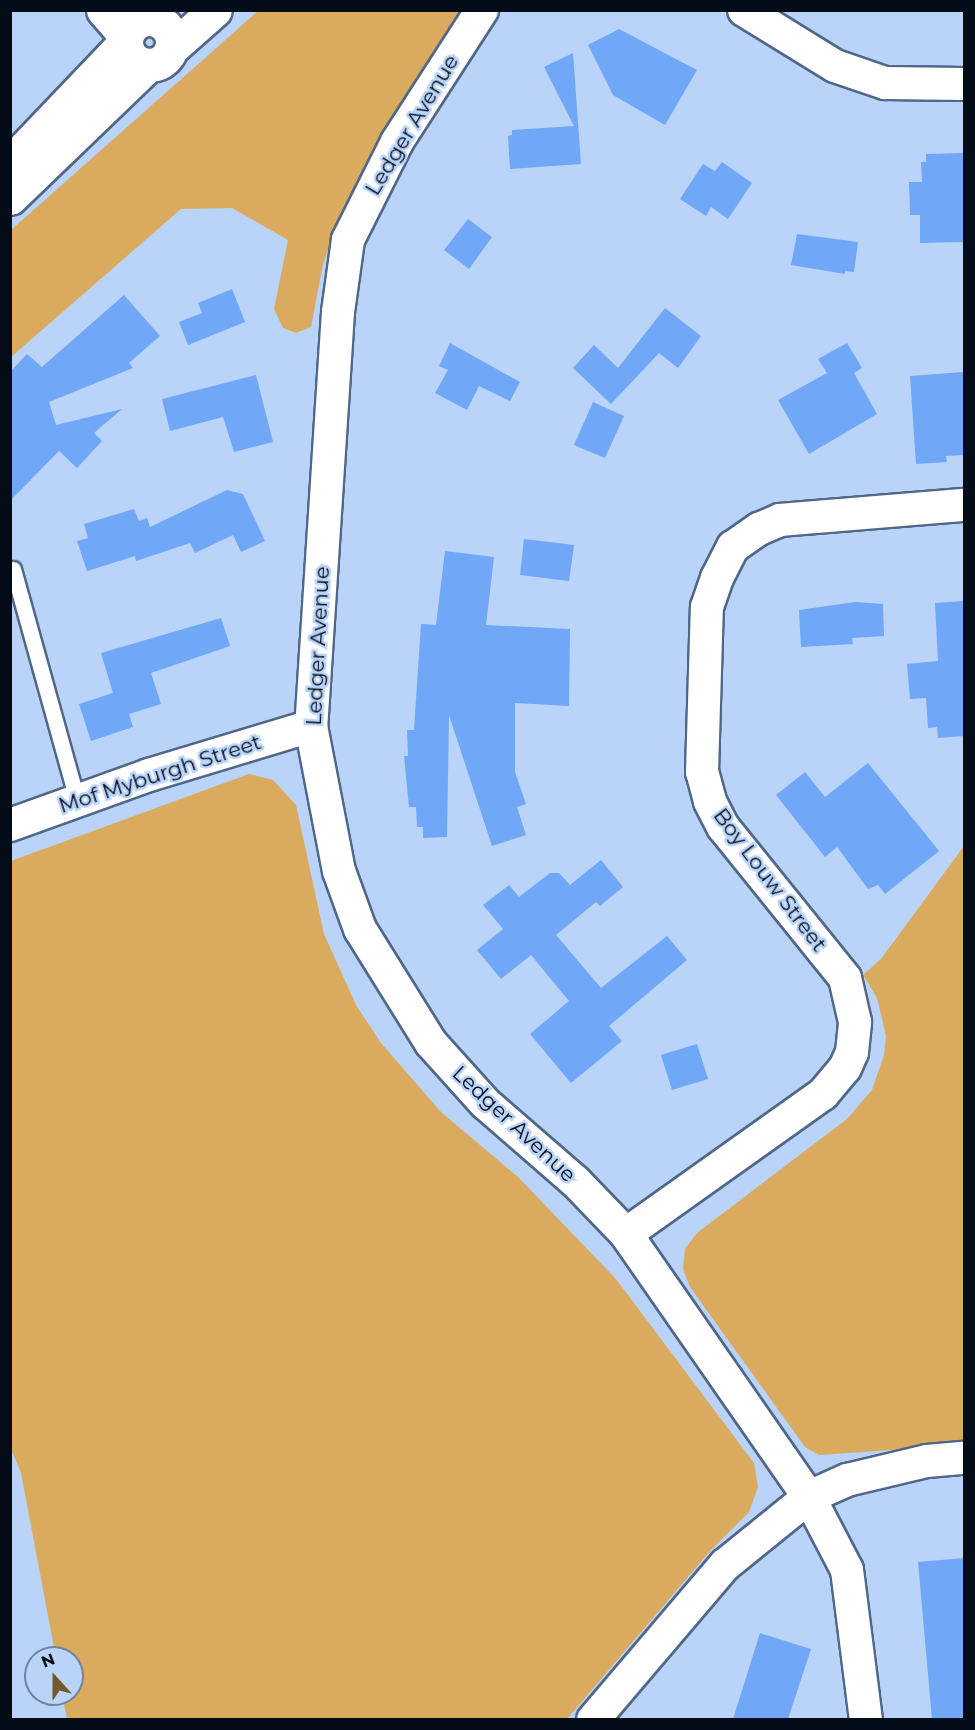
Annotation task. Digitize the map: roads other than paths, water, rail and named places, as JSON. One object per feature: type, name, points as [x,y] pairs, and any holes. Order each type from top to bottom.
[{"type":"street","points":[[103,10],[168,28],[160,57]]},
{"type":"street","points":[[10,198],[160,57],[215,10]]},
{"type":"street","name":"Ledger Avenue","points":[[482,10],[397,142],[348,240],[338,312],[311,726],[339,871],[360,929],[399,996],[431,1043],[485,1103],[576,1182],[626,1234],[809,1497],[847,1570],[866,1719]]},
{"type":"street","points":[[744,10],[835,66],[885,83],[964,84]]},
{"type":"street","points":[[10,163],[142,22]]},
{"type":"street","name":"Boy Louw Street","points":[[626,1234],[822,1094],[845,1068],[852,1052],[855,1022],[844,978],[723,827],[710,801],[702,772],[704,701],[707,607],[717,578],[733,547],[759,529],[780,520],[964,505]]},
{"type":"street","name":"Mof Myburgh Street","points":[[10,825],[77,800],[311,726]]},
{"type":"street","points":[[593,1719],[724,1565],[809,1497],[857,1478],[927,1461],[964,1458]]},
{"type":"lane","points":[[13,569],[77,800]]}]
